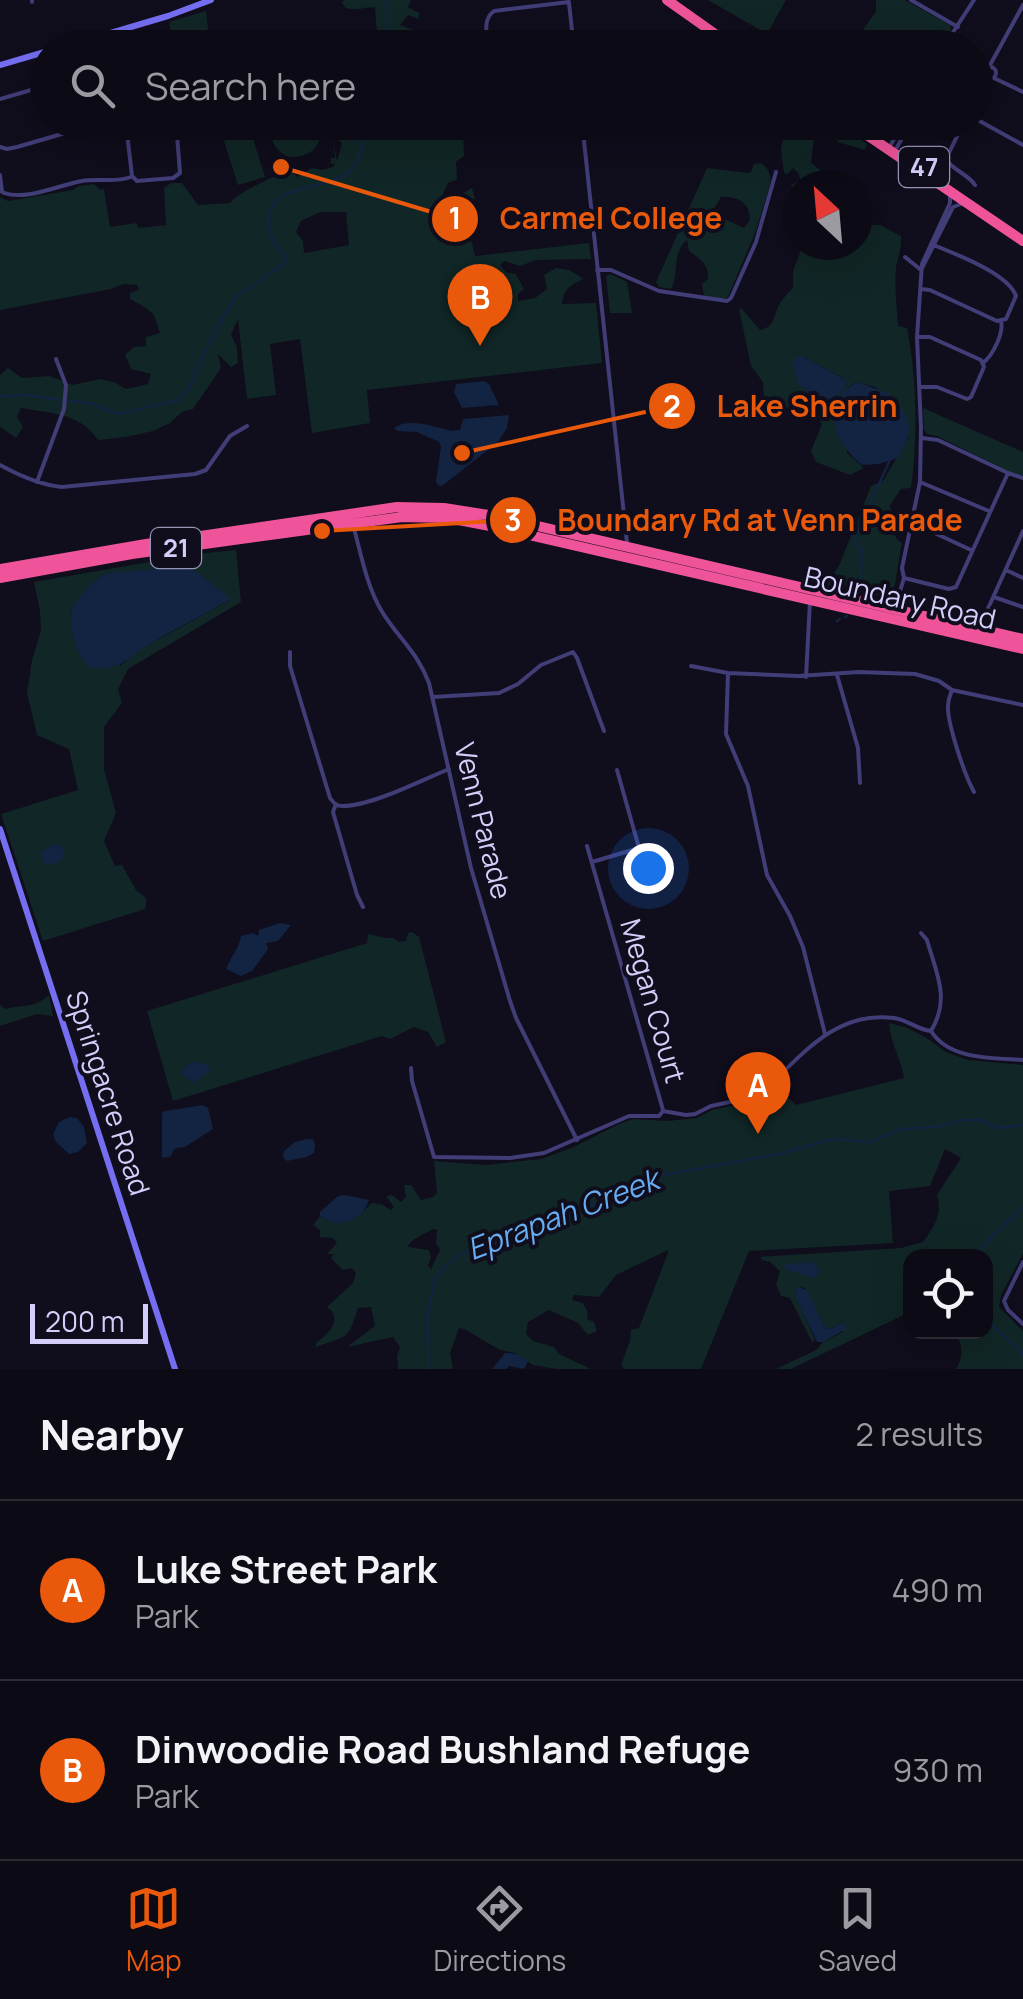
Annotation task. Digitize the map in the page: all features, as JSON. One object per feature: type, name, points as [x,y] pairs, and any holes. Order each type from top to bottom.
[{"type":"highway","points":[[659,0],[688,16]]},
{"type":"highway","points":[[668,0],[709,30]]},
{"type":"highway","name":"47","points":[[877,140],[938,178],[986,217]]},
{"type":"highway","name":"47","points":[[881,140],[948,192],[1023,242]]},
{"type":"highway","name":"Boundary Road","points":[[0,578],[351,519],[397,507],[456,510],[495,516],[1023,649]]},
{"type":"highway","name":"Boundary Road","points":[[0,569],[162,542],[351,519]]},
{"type":"highway","name":"Boundary Road","points":[[810,595],[827,594],[1023,637]]},
{"type":"street","points":[[121,30],[211,0]]},
{"type":"street","points":[[911,0],[958,27]]},
{"type":"street","points":[[956,30],[974,0]]},
{"type":"street","points":[[487,30],[486,22],[494,11],[569,1],[572,30]]},
{"type":"street","points":[[993,58],[1023,5]]},
{"type":"street","points":[[0,65],[30,56]]},
{"type":"street","points":[[993,75],[1023,92]]},
{"type":"street","points":[[0,99],[30,90]]},
{"type":"street","points":[[993,128],[1023,145]]},
{"type":"street","points":[[0,148],[41,140]]},
{"type":"street","points":[[128,140],[132,176],[137,182],[172,178],[180,173],[177,140]]},
{"type":"street","points":[[584,140],[626,552]]},
{"type":"street","points":[[892,149],[897,140]]},
{"type":"street","points":[[955,140],[946,159],[975,185]]},
{"type":"street","points":[[597,270],[611,270],[659,291],[726,301],[756,242],[776,172]]},
{"type":"street","points":[[0,174],[2,192],[11,195],[84,180],[121,180],[132,176]]},
{"type":"street","points":[[933,245],[950,202],[948,192]]},
{"type":"street","points":[[827,594],[889,604],[898,598],[920,482],[917,337],[921,270],[953,208],[965,204]]},
{"type":"street","points":[[933,245],[983,268],[1014,288],[1016,296],[1002,321]]},
{"type":"street","points":[[904,258],[921,270]]},
{"type":"street","points":[[921,289],[1002,321]]},
{"type":"street","points":[[983,363],[1003,328],[1002,321]]},
{"type":"street","points":[[917,337],[935,339],[983,363]]},
{"type":"street","points":[[37,482],[64,410],[66,385],[56,359]]},
{"type":"street","points":[[920,387],[937,387],[967,399],[983,363]]},
{"type":"street","points":[[0,465],[37,482],[62,487],[201,473],[230,436],[247,426]]},
{"type":"street","points":[[921,438],[938,440],[1023,478]]},
{"type":"street","points":[[904,578],[953,589],[1008,474]]},
{"type":"street","points":[[920,482],[990,512]]},
{"type":"street","name":"Venn Parade","points":[[351,519],[374,598],[418,659],[433,697],[471,868],[510,1001],[577,1140]]},
{"type":"street","points":[[911,526],[971,550]]},
{"type":"street","points":[[986,613],[1023,531]]},
{"type":"street","points":[[1006,570],[1023,578]]},
{"type":"street","points":[[806,676],[810,595]]},
{"type":"street","points":[[994,597],[1023,607]]},
{"type":"street","points":[[898,598],[904,612]]},
{"type":"street","points":[[290,652],[290,666],[335,804],[386,796],[449,769]]},
{"type":"street","points":[[433,697],[499,693],[518,684],[541,665],[573,652],[604,731]]},
{"type":"street","points":[[691,666],[728,673],[806,676],[859,672],[915,674],[939,681],[952,690],[1023,705]]},
{"type":"street","points":[[728,673],[726,734],[748,786],[767,875],[803,948],[825,1034]]},
{"type":"street","points":[[837,675],[858,748],[860,783]]},
{"type":"street","points":[[952,690],[948,713],[974,792]]},
{"type":"street","points":[[592,862],[639,848],[617,770]]},
{"type":"street","points":[[335,804],[333,812],[363,907]]},
{"type":"street","name":"Springacre Road","points":[[0,830],[174,1369]]},
{"type":"street","name":"Megan Court","points":[[587,846],[663,1111]]},
{"type":"street","points":[[921,933],[942,995],[941,1011],[931,1031]]},
{"type":"street","points":[[410,1068],[434,1156],[510,1158],[544,1153],[629,1116],[656,1116],[663,1111],[695,1114],[753,1098],[825,1034],[854,1022],[898,1018],[931,1031]]},
{"type":"street","points":[[931,1031],[958,1052],[1023,1060]]},
{"type":"street","points":[[1023,1262],[1004,1302],[1023,1324]]},
{"type":"green space","points":[[411,0],[408,7],[419,13],[419,19],[408,15],[400,25],[413,30],[377,30],[375,8],[346,8],[342,3]]},
{"type":"green space","points":[[708,0],[786,0],[769,30],[760,30]]},
{"type":"green space","points":[[876,0],[905,0],[950,25],[951,30],[863,30],[876,12]]},
{"type":"green space","points":[[206,11],[208,30],[171,30],[169,22]]},
{"type":"green space","points":[[253,140],[265,177],[238,185],[224,141]]},
{"type":"green space","points":[[273,140],[319,140],[310,152],[289,157]]},
{"type":"green space","points":[[333,140],[337,161],[342,144],[339,140],[463,140],[464,156],[456,162],[457,180],[448,183],[443,194],[447,202],[472,188],[475,198],[452,211],[456,237],[470,235],[475,256],[589,243],[591,259],[536,260],[520,266],[504,261],[500,265],[507,273],[516,274],[524,289],[518,294],[518,301],[535,298],[547,289],[544,275],[556,268],[584,279],[568,288],[562,304],[596,303],[602,363],[367,390],[370,423],[312,433],[300,339],[270,344],[276,395],[247,399],[238,319],[231,335],[238,363],[231,367],[218,354],[221,368],[193,409],[153,431],[98,440],[73,419],[21,408],[17,417],[23,427],[16,438],[0,427],[0,375],[8,368],[22,378],[50,376],[72,385],[101,379],[126,389],[148,384],[151,374],[131,369],[125,355],[134,347],[146,346],[146,337],[160,333],[154,315],[130,299],[130,293],[139,290],[137,285],[124,284],[0,310],[0,197],[8,201],[94,184],[104,189],[110,227],[137,223],[138,228],[166,225],[164,188],[171,183],[182,183],[198,205],[230,203],[249,189],[290,170],[297,177],[312,168],[333,167]],"holes":[[[320,212],[346,212],[349,245],[304,253],[303,241],[296,232],[301,221]]]},
{"type":"green space","points":[[783,140],[814,140],[811,163],[820,170],[784,170]]},
{"type":"green space","points":[[837,140],[861,140],[867,144],[865,150]]},
{"type":"green space","points":[[761,163],[766,168],[770,185],[756,231],[728,297],[704,296],[702,284],[708,279],[707,269],[689,251],[687,240],[677,257],[671,289],[659,287],[656,282],[707,168],[747,173],[754,164]],"holes":[[[721,197],[742,201],[748,209],[750,220],[744,228],[720,217],[714,209]]]},
{"type":"green space","points":[[873,225],[901,236],[895,275],[898,326],[907,328],[915,387],[915,429],[911,488],[901,489],[889,507],[894,533],[902,543],[892,597],[856,587],[823,587],[839,566],[871,486],[883,481],[908,438],[905,414],[875,387],[857,382],[849,387],[847,453],[864,468],[850,475],[816,462],[811,451],[822,424],[818,416],[792,408],[770,407],[764,400],[763,382],[751,366],[739,309],[760,330],[768,327],[793,288],[797,260],[873,260]],"holes":[[[802,356],[843,378],[847,383],[833,400]]]},
{"type":"green space","points":[[610,274],[627,282],[632,313],[610,313],[606,276]]},
{"type":"green space","points":[[923,408],[1023,452],[1023,476],[927,434]]},
{"type":"green space","points":[[236,550],[241,602],[128,669],[118,689],[122,703],[104,727],[104,769],[116,813],[104,841],[115,866],[122,865],[136,890],[147,899],[145,909],[43,941],[1,814],[78,790],[69,749],[37,735],[27,693],[41,630],[34,582]],"holes":[[[109,573],[230,600],[139,650],[121,665],[78,651],[71,613],[91,585]]]},
{"type":"green space","points":[[412,932],[419,937],[446,1042],[437,1047],[428,1032],[414,1027],[390,1039],[382,1036],[173,1101],[147,1011],[367,943],[368,934],[399,942],[406,941]]},
{"type":"green space","points":[[49,995],[53,1016],[37,1014],[0,1026],[0,1005],[5,1009],[28,1005]]},
{"type":"green space","points":[[889,1023],[905,1027],[946,1052],[968,1060],[1023,1065],[1023,1254],[1001,1295],[999,1307],[1023,1331],[1023,1369],[956,1369],[962,1350],[959,1339],[993,1339],[993,1249],[903,1249],[903,1315],[791,1369],[776,1369],[843,1332],[843,1322],[825,1328],[805,1288],[798,1287],[795,1294],[815,1340],[812,1342],[790,1298],[781,1296],[776,1284],[780,1271],[760,1257],[901,1248],[923,1242],[938,1214],[937,1195],[961,1158],[945,1149],[930,1186],[889,1191],[893,1243],[749,1251],[701,1369],[624,1369],[621,1365],[631,1330],[639,1328],[668,1250],[616,1275],[599,1297],[574,1295],[572,1300],[583,1303],[587,1319],[594,1322],[597,1331],[588,1335],[578,1323],[549,1310],[528,1322],[526,1334],[533,1341],[554,1347],[559,1354],[591,1369],[533,1365],[459,1328],[450,1353],[453,1369],[398,1369],[400,1347],[393,1337],[347,1347],[375,1326],[371,1307],[358,1308],[345,1336],[316,1347],[334,1322],[327,1307],[353,1283],[356,1273],[352,1268],[343,1270],[331,1258],[334,1254],[327,1254],[337,1243],[333,1238],[320,1237],[320,1230],[313,1225],[320,1216],[334,1222],[354,1218],[372,1203],[391,1210],[394,1207],[386,1196],[392,1195],[401,1202],[406,1197],[404,1185],[411,1185],[421,1200],[433,1197],[437,1193],[434,1161],[486,1165],[541,1159],[634,1119],[697,1118],[712,1110],[754,1101],[778,1082],[796,1105],[904,1078]],"holes":[[[433,1229],[437,1230],[440,1250],[431,1269],[429,1250],[408,1247]]]},
{"type":"water","points":[[802,356],[846,380],[836,397],[827,403],[799,385],[792,364],[795,357]]},
{"type":"water","points":[[484,381],[499,405],[462,408],[454,392],[456,384]]},
{"type":"water","points":[[858,382],[890,394],[906,416],[909,432],[898,458],[862,465],[844,446],[834,423],[834,411],[846,390]]},
{"type":"water","points":[[509,415],[507,428],[498,442],[442,486],[436,482],[439,442],[417,432],[394,428],[415,423],[452,431],[460,430],[463,419]]},
{"type":"water","points":[[185,566],[231,599],[119,665],[100,669],[87,665],[75,643],[71,618],[74,606],[87,589],[109,573]]},
{"type":"water","points":[[55,844],[61,846],[65,856],[58,863],[45,865],[40,852]]},
{"type":"water","points":[[280,923],[291,925],[278,941],[266,943],[268,949],[252,971],[241,976],[226,969],[241,936],[258,936],[259,930]]},
{"type":"water","points":[[192,1061],[207,1065],[210,1071],[193,1083],[180,1072]]},
{"type":"water","points":[[203,1105],[208,1108],[213,1129],[185,1147],[175,1148],[170,1157],[162,1158],[162,1113]]},
{"type":"water","points":[[77,1118],[84,1127],[87,1143],[69,1154],[53,1134],[59,1122]]},
{"type":"water","points":[[313,1139],[314,1153],[287,1161],[283,1157],[295,1142]]},
{"type":"water","points":[[338,1196],[369,1200],[361,1214],[342,1223],[320,1216]]},
{"type":"water","points":[[810,1262],[819,1271],[815,1278],[785,1269],[788,1264]]},
{"type":"water","points":[[798,1287],[807,1290],[825,1328],[843,1322],[846,1329],[817,1342],[796,1298]]},
{"type":"water","points":[[505,1353],[528,1361],[524,1369],[492,1369]]},
{"type":"waterway","points":[[386,30],[387,0]]},
{"type":"waterway","points":[[69,401],[90,403],[117,414],[179,400],[190,387],[218,326],[237,296],[286,263],[271,235],[271,208],[288,193],[347,174],[358,158],[362,140]]},
{"type":"waterway","points":[[0,396],[61,400]]},
{"type":"waterway","points":[[857,587],[862,551],[855,536],[890,460]]},
{"type":"waterway","name":"Eprapah Creek","points":[[429,1369],[427,1318],[435,1279],[454,1258],[473,1248],[508,1239],[533,1221],[596,1204],[664,1175],[779,1154],[832,1139],[870,1142],[901,1129],[936,1127],[963,1120],[981,1120],[998,1128],[1023,1125]]},
{"type":"waterway","points":[[982,1249],[1023,1207]]},
{"type":"waterway","points":[[993,1326],[1023,1354]]},
{"type":"place","name":"Carmel College","points":[[281,167]]},
{"type":"place","name":"Dinwoodie Road Bushland Refuge","points":[[480,346]]},
{"type":"place","name":"Lake Sherrin","points":[[462,453]]},
{"type":"place","name":"Boundary Rd at Venn Parade","points":[[322,531]]},
{"type":"place","name":"Luke Street Park","points":[[758,1134]]}]
